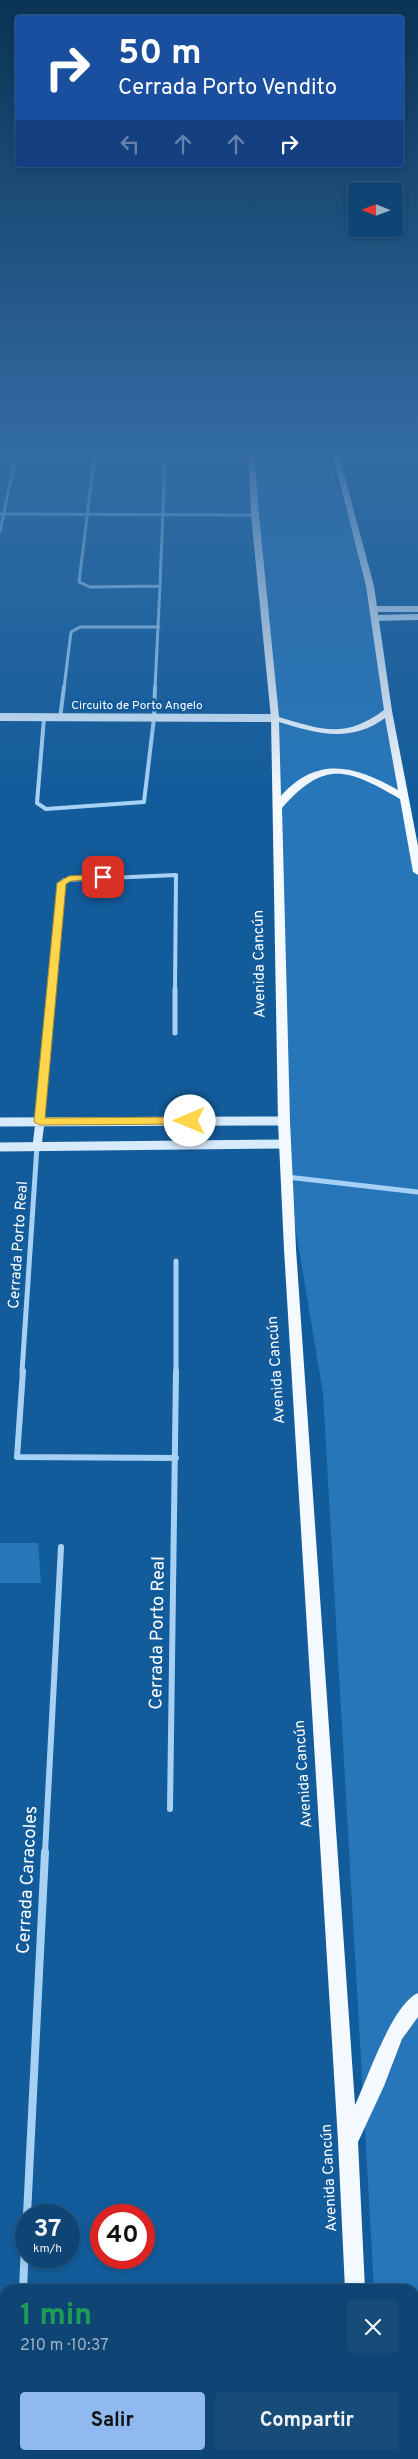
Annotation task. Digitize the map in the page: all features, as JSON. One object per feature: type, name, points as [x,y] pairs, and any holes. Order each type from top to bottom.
[{"type":"main road","name":"Avenida Cancún","points":[[260,563],[275,718],[285,1144],[348,2141],[355,2284]]},
{"type":"main road","points":[[362,563],[374,614],[388,712],[418,872]]},
{"type":"main road","points":[[275,718],[315,731],[333,734],[365,727],[388,712]]},
{"type":"main road","points":[[278,806],[296,784],[304,779],[319,773],[336,771],[364,776],[405,798]]},
{"type":"main road","points":[[348,2141],[377,2079],[394,2032],[418,2002]]},
{"type":"street","points":[[81,563],[79,582],[90,586],[160,586]]},
{"type":"street","points":[[44,718],[37,803],[46,809],[144,802],[154,718],[161,563]]},
{"type":"street","points":[[374,614],[418,609]]},
{"type":"street","points":[[374,614],[418,617]]},
{"type":"street","points":[[60,718],[71,632],[74,629],[80,627],[159,627]]},
{"type":"street","name":"Circuito de Porto Angelo","points":[[0,717],[275,718]]},
{"type":"street","points":[[38,1146],[61,883],[64,880],[176,875],[175,1033]]},
{"type":"street","points":[[0,1122],[284,1121]]},
{"type":"street","points":[[0,1147],[285,1144]]},
{"type":"street","name":"Cerrada Porto Real","points":[[38,1146],[17,1457],[176,1458]]},
{"type":"street","points":[[287,1177],[418,1192]]},
{"type":"street","name":"Cerrada Porto Real","points":[[170,1808],[176,1458],[176,1261]]},
{"type":"street","name":"Cerrada Caracoles","points":[[28,2204],[61,1547]]},
{"type":"street","points":[[23,2284],[24,2269]]},
{"type":"shaded area","points":[[261,563],[362,563],[370,586],[418,872],[418,2284],[374,2284],[323,1393],[287,1177],[273,702]]},
{"type":"shaded area","points":[[0,1543],[38,1543],[41,1583],[0,1583]]},
{"type":"route","points":[[103,877],[69,878],[61,883],[40,1122],[190,1121]]}]
